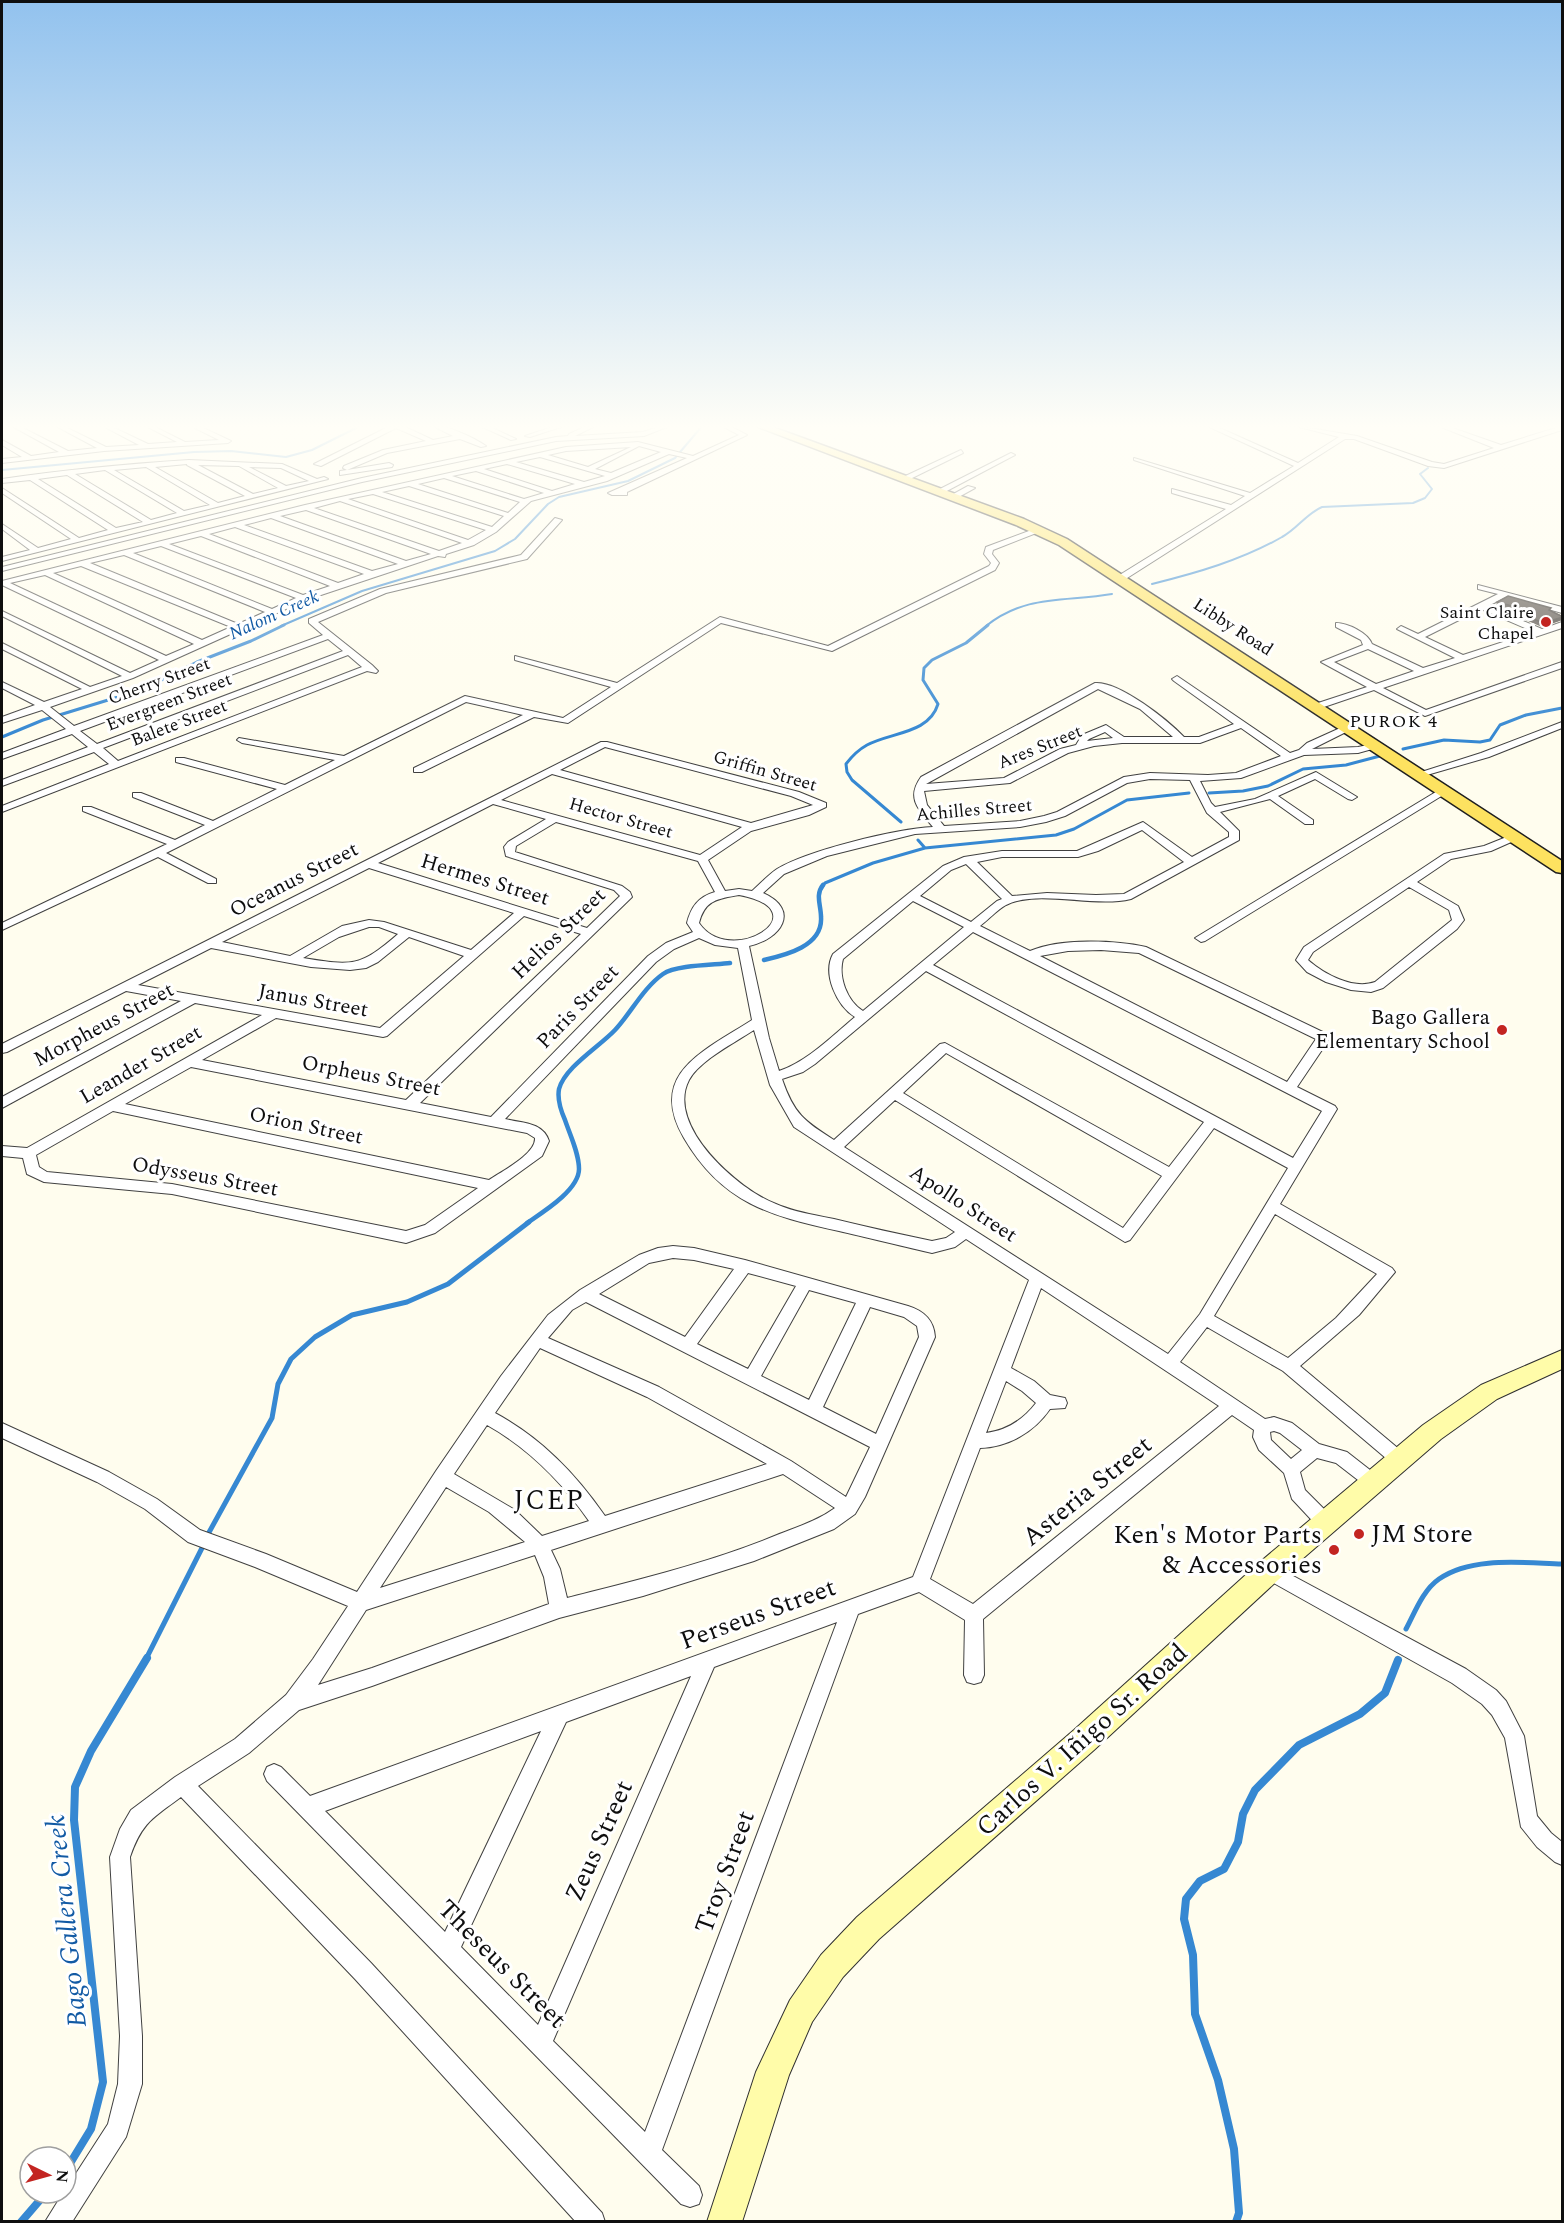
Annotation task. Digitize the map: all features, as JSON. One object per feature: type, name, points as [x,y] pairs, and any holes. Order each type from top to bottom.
[{"type":"main road","name":"Libby Road","points":[[1037,529],[1121,578],[1563,868]]},
{"type":"main road","name":"Carlos V. Iñigo Sr. Road","points":[[724,2222],[773,2072],[801,2011],[832,1966],[868,1928],[1084,1740],[1269,1571],[1468,1404],[1510,1380],[1563,1359]]},
{"type":"street","points":[[6,529],[36,550]]},
{"type":"street","points":[[60,529],[77,540]]},
{"type":"street","points":[[111,529],[114,531]]},
{"type":"street","points":[[2,559],[123,529]]},
{"type":"street","points":[[2,570],[169,529]]},
{"type":"street","points":[[2,583],[219,529]]},
{"type":"street","points":[[246,529],[372,574]]},
{"type":"street","points":[[308,529],[407,564]]},
{"type":"street","points":[[367,529],[442,555]]},
{"type":"street","points":[[429,529],[471,543]]},
{"type":"street","points":[[489,529],[493,530]]},
{"type":"street","points":[[349,652],[312,623],[313,619],[383,591],[524,557],[551,529]]},
{"type":"street","points":[[1121,578],[1199,529]]},
{"type":"street","points":[[2,720],[130,676],[303,598],[372,574],[442,555],[471,543],[493,530]]},
{"type":"street","points":[[2,927],[158,853],[465,699],[564,721],[720,620],[829,649],[992,567],[995,563],[988,554],[989,549],[1040,530]]},
{"type":"street","points":[[200,533],[338,585]]},
{"type":"street","points":[[160,543],[303,598]]},
{"type":"street","points":[[124,552],[272,612]]},
{"type":"street","points":[[82,563],[237,627]]},
{"type":"street","points":[[45,572],[200,643]]},
{"type":"street","points":[[2,583],[165,659]]},
{"type":"street","points":[[1481,586],[1563,610]]},
{"type":"street","points":[[1418,637],[1505,594]]},
{"type":"street","points":[[1481,606],[1542,632]]},
{"type":"street","points":[[2,613],[130,676]]},
{"type":"street","points":[[1339,625],[1365,638],[1368,646],[1423,672]]},
{"type":"street","points":[[1318,706],[1563,625]]},
{"type":"street","points":[[1401,629],[1463,658]]},
{"type":"street","name":"Cherry Street","points":[[2,756],[328,636]]},
{"type":"street","points":[[2,645],[88,689]]},
{"type":"street","points":[[1368,646],[1326,662],[1425,713],[1563,665]]},
{"type":"street","name":"Balete Street","points":[[2,809],[372,670],[349,652]]},
{"type":"street","name":"Evergreen Street","points":[[2,783],[349,652]]},
{"type":"street","points":[[518,658],[619,686]]},
{"type":"street","points":[[1177,679],[1290,758]]},
{"type":"street","points":[[2,685],[42,705],[117,765]]},
{"type":"street","points":[[940,828],[921,805],[919,788],[933,774],[1098,685],[1140,704],[1180,740]]},
{"type":"street","points":[[418,770],[532,714]]},
{"type":"street","name":"Ares Street","points":[[919,788],[1006,781],[1064,751],[1080,746],[1122,740],[1208,738],[1242,724]]},
{"type":"street","points":[[1420,774],[1485,755],[1563,725]]},
{"type":"street","name":"Achilles Street","points":[[756,894],[780,872],[807,860],[901,833],[1036,821],[1061,814],[1124,780],[1150,776],[1194,778],[1237,776],[1290,758],[1303,752],[1310,745],[1326,740],[1333,733],[1349,727]]},
{"type":"street","points":[[242,740],[345,759]]},
{"type":"street","points":[[1326,740],[1340,750]]},
{"type":"street","name":"Oceanus Street","points":[[2,1049],[604,744]]},
{"type":"street","name":"Griffin Street","points":[[604,744],[795,794],[822,805],[807,813],[752,827],[727,840],[702,859]]},
{"type":"street","name":"Achilles Street","points":[[1303,752],[1322,753],[1378,746]]},
{"type":"street","points":[[180,760],[287,789]]},
{"type":"street","points":[[551,771],[752,827]]},
{"type":"street","points":[[1211,811],[1272,796],[1316,775],[1352,797]]},
{"type":"street","points":[[775,1077],[798,1069],[810,1061],[994,907],[1009,899],[1127,897],[1232,840],[1235,835],[1211,811],[1201,797],[1194,778]]},
{"type":"street","points":[[1201,938],[1444,790]]},
{"type":"street","points":[[137,795],[214,825]]},
{"type":"street","points":[[1272,796],[1309,822]]},
{"type":"street","name":"Hector Street","points":[[493,801],[702,859]]},
{"type":"street","points":[[87,809],[175,844]]},
{"type":"street","name":"Helios Street","points":[[409,1105],[623,902],[626,894],[623,891],[514,856],[508,851],[512,844],[555,818]]},
{"type":"street","points":[[864,1017],[851,1009],[844,999],[835,962],[840,952],[947,868],[968,859],[1002,854],[1078,854],[1094,849],[1143,825],[1192,863]]},
{"type":"street","points":[[1409,882],[1454,908],[1458,920],[1453,927],[1379,985],[1365,990],[1356,989],[1305,964],[1302,960],[1308,950],[1409,882],[1448,856],[1487,849],[1514,837]]},
{"type":"street","points":[[158,853],[212,881]]},
{"type":"street","points":[[702,859],[721,893]]},
{"type":"street","points":[[968,859],[1009,899]]},
{"type":"street","name":"Hermes Street","points":[[369,864],[590,933]]},
{"type":"street","points":[[721,893],[756,894],[775,905],[780,915],[777,926],[767,936],[743,944],[714,941],[700,933],[693,923],[694,913],[707,899],[721,893]]},
{"type":"street","points":[[912,896],[1330,1109],[1205,1318],[1170,1363]]},
{"type":"street","name":"Janus Street","points":[[125,987],[383,1033],[522,912]]},
{"type":"street","points":[[294,959],[357,924],[372,922],[473,955]]},
{"type":"street","points":[[211,944],[332,966],[357,967],[369,962],[407,933]]},
{"type":"street","name":"Paris Street","points":[[494,1122],[652,959],[670,946],[700,933]]},
{"type":"street","name":"Apollo Street","points":[[743,944],[759,1021],[775,1077],[790,1112],[799,1124],[1170,1363],[1263,1427],[1274,1424],[1286,1428],[1314,1450],[1341,1457],[1373,1482]]},
{"type":"street","points":[[1030,956],[1037,951],[1055,948],[1142,950],[1324,1038],[1289,1089]]},
{"type":"street","points":[[925,966],[1296,1166]]},
{"type":"street","name":"Morpheus Street","points":[[2,1103],[194,999]]},
{"type":"street","name":"Leander Street","points":[[29,1153],[274,1014]]},
{"type":"street","points":[[759,1021],[705,1058],[684,1079],[679,1091],[682,1119],[703,1156],[747,1196],[787,1214],[932,1247],[950,1243],[965,1232]]},
{"type":"street","points":[[834,1148],[945,1047],[1171,1175]]},
{"type":"street","name":"Orpheus Street","points":[[188,1062],[530,1129],[543,1137],[541,1149],[533,1157],[492,1186]]},
{"type":"street","points":[[894,1094],[1125,1236],[1212,1121]]},
{"type":"street","name":"Orion Street","points":[[111,1106],[492,1186]]},
{"type":"street","points":[[2,1150],[29,1153]]},
{"type":"street","name":"Odysseus Street","points":[[29,1153],[32,1170],[44,1177],[172,1189],[398,1236],[414,1236],[430,1229],[492,1186]]},
{"type":"street","points":[[1272,1206],[1387,1272],[1352,1315],[1289,1366]]},
{"type":"street","points":[[57,2222],[83,2186],[118,2129],[130,2084],[131,2037],[120,1857],[127,1836],[138,1817],[182,1784],[242,1746],[293,1702],[320,1666],[442,1476],[552,1319],[585,1294],[645,1259],[658,1254],[694,1254],[908,1312],[922,1319],[927,1326],[927,1337],[878,1443],[864,1482],[849,1508],[828,1523],[754,1553],[643,1587],[559,1609],[372,1677],[293,1702]]},
{"type":"street","points":[[687,1346],[745,1266]]},
{"type":"street","points":[[974,1675],[974,1615],[920,1583],[1037,1278]]},
{"type":"street","points":[[751,1378],[805,1284]]},
{"type":"street","points":[[585,1294],[878,1443]]},
{"type":"street","points":[[813,1410],[865,1302]]},
{"type":"street","points":[[1205,1318],[1289,1366],[1400,1460]]},
{"type":"street","points":[[538,1340],[653,1392],[785,1466],[849,1508]]},
{"type":"street","points":[[974,1441],[993,1441],[1012,1433],[1052,1403],[1001,1370]]},
{"type":"street","name":"Asteria Street","points":[[974,1615],[1232,1406]]},
{"type":"street","points":[[484,1415],[513,1430],[548,1459],[586,1503],[601,1526]]},
{"type":"street","points":[[1263,1427],[1261,1437],[1265,1445],[1291,1469],[1298,1494],[1326,1523]]},
{"type":"street","points":[[2,1430],[151,1504],[194,1536],[260,1560],[361,1603],[785,1466]]},
{"type":"street","points":[[1291,1469],[1314,1450]]},
{"type":"street","points":[[442,1476],[468,1490],[519,1525],[540,1546],[556,1585],[559,1609]]},
{"type":"street","points":[[1269,1571],[1459,1676],[1489,1697],[1499,1708],[1514,1736],[1528,1820],[1544,1840],[1563,1855]]},
{"type":"street","name":"Perseus Street","points":[[307,1807],[920,1583]]},
{"type":"street","name":"Troy Street","points":[[649,2153],[851,1609]]},
{"type":"street","name":"Zeus Street","points":[[541,2043],[707,1661]]},
{"type":"street","points":[[448,1950],[559,1715]]},
{"type":"street","name":"Theseus Street","points":[[274,1774],[690,2194]]},
{"type":"street","points":[[182,1784],[363,1971],[593,2222]]},
{"type":"building","points":[[1508,596],[1551,608],[1549,610],[1563,617],[1543,623],[1512,610],[1515,607],[1497,602]]},
{"type":"waterway","name":"Nalom Creek","points":[[281,626],[362,591],[495,551],[515,539],[525,529]]},
{"type":"waterway","points":[[1152,584],[1235,559],[1267,545],[1293,529]]},
{"type":"waterway","points":[[986,626],[1001,616],[1031,604],[1112,594]]},
{"type":"waterway","name":"Nalom Creek","points":[[2,737],[43,720],[144,689],[197,662],[251,641],[284,625]]},
{"type":"waterway","points":[[901,822],[852,780],[847,772],[846,764],[855,753],[867,745],[918,727],[926,721],[938,704],[923,680],[924,668],[932,660],[966,643],[988,625]]},
{"type":"waterway","name":"Bago Gallera Creek","points":[[1403,749],[1444,740],[1480,742],[1490,740],[1500,725],[1526,715],[1562,708]]},
{"type":"waterway","name":"Bago Gallera Creek","points":[[1209,793],[1243,791],[1268,786],[1303,769],[1346,765],[1380,756]]},
{"type":"waterway","name":"Bago Gallera Creek","points":[[925,848],[1056,835],[1074,829],[1127,800],[1189,793]]},
{"type":"waterway","points":[[918,840],[925,848]]},
{"type":"waterway","name":"Bago Gallera Creek","points":[[822,887],[825,883],[873,863],[925,848]]},
{"type":"waterway","name":"Bago Gallera Creek","points":[[764,960],[802,948],[816,935],[820,927],[819,896],[822,887]]},
{"type":"waterway","name":"Bago Gallera Creek","points":[[527,1223],[559,1200],[577,1177],[578,1157],[559,1097],[559,1089],[568,1073],[615,1030],[649,986],[663,974],[685,967],[730,963]]},
{"type":"waterway","name":"Bago Gallera Creek","points":[[207,1536],[272,1418],[278,1384],[291,1359],[315,1337],[352,1315],[407,1302],[448,1284],[529,1222]]},
{"type":"waterway","name":"Bago Gallera Creek","points":[[146,1659],[203,1546]]},
{"type":"waterway","points":[[1406,1629],[1428,1589],[1439,1579],[1452,1572],[1499,1562],[1562,1564]]},
{"type":"waterway","name":"Bago Gallera Creek","points":[[78,2150],[91,2129],[103,2082],[74,1820],[75,1787],[91,1751],[147,1658]]},
{"type":"waterway","points":[[1236,2222],[1239,2213],[1234,2149],[1218,2080],[1195,2014],[1193,1955],[1184,1919],[1186,1899],[1200,1881],[1224,1869],[1238,1842],[1243,1814],[1255,1790],[1299,1745],[1360,1714],[1385,1693],[1398,1660]]},
{"type":"waterway","name":"Bago Gallera Creek","points":[[21,2222],[36,2205]]},
{"type":"place","name":"Saint Claire Chapel","points":[[1546,622]]},
{"type":"place","name":"Bago Gallera Elementary School","points":[[1502,1030]]},
{"type":"place","name":"JM Store","points":[[1359,1534]]},
{"type":"place","name":"Ken's Motor Parts & Accessories","points":[[1334,1550]]},
{"type":"district","name":"PUROK 4","points":[[1394,721]]},
{"type":"district","name":"JCEP","points":[[549,1501]]}]
